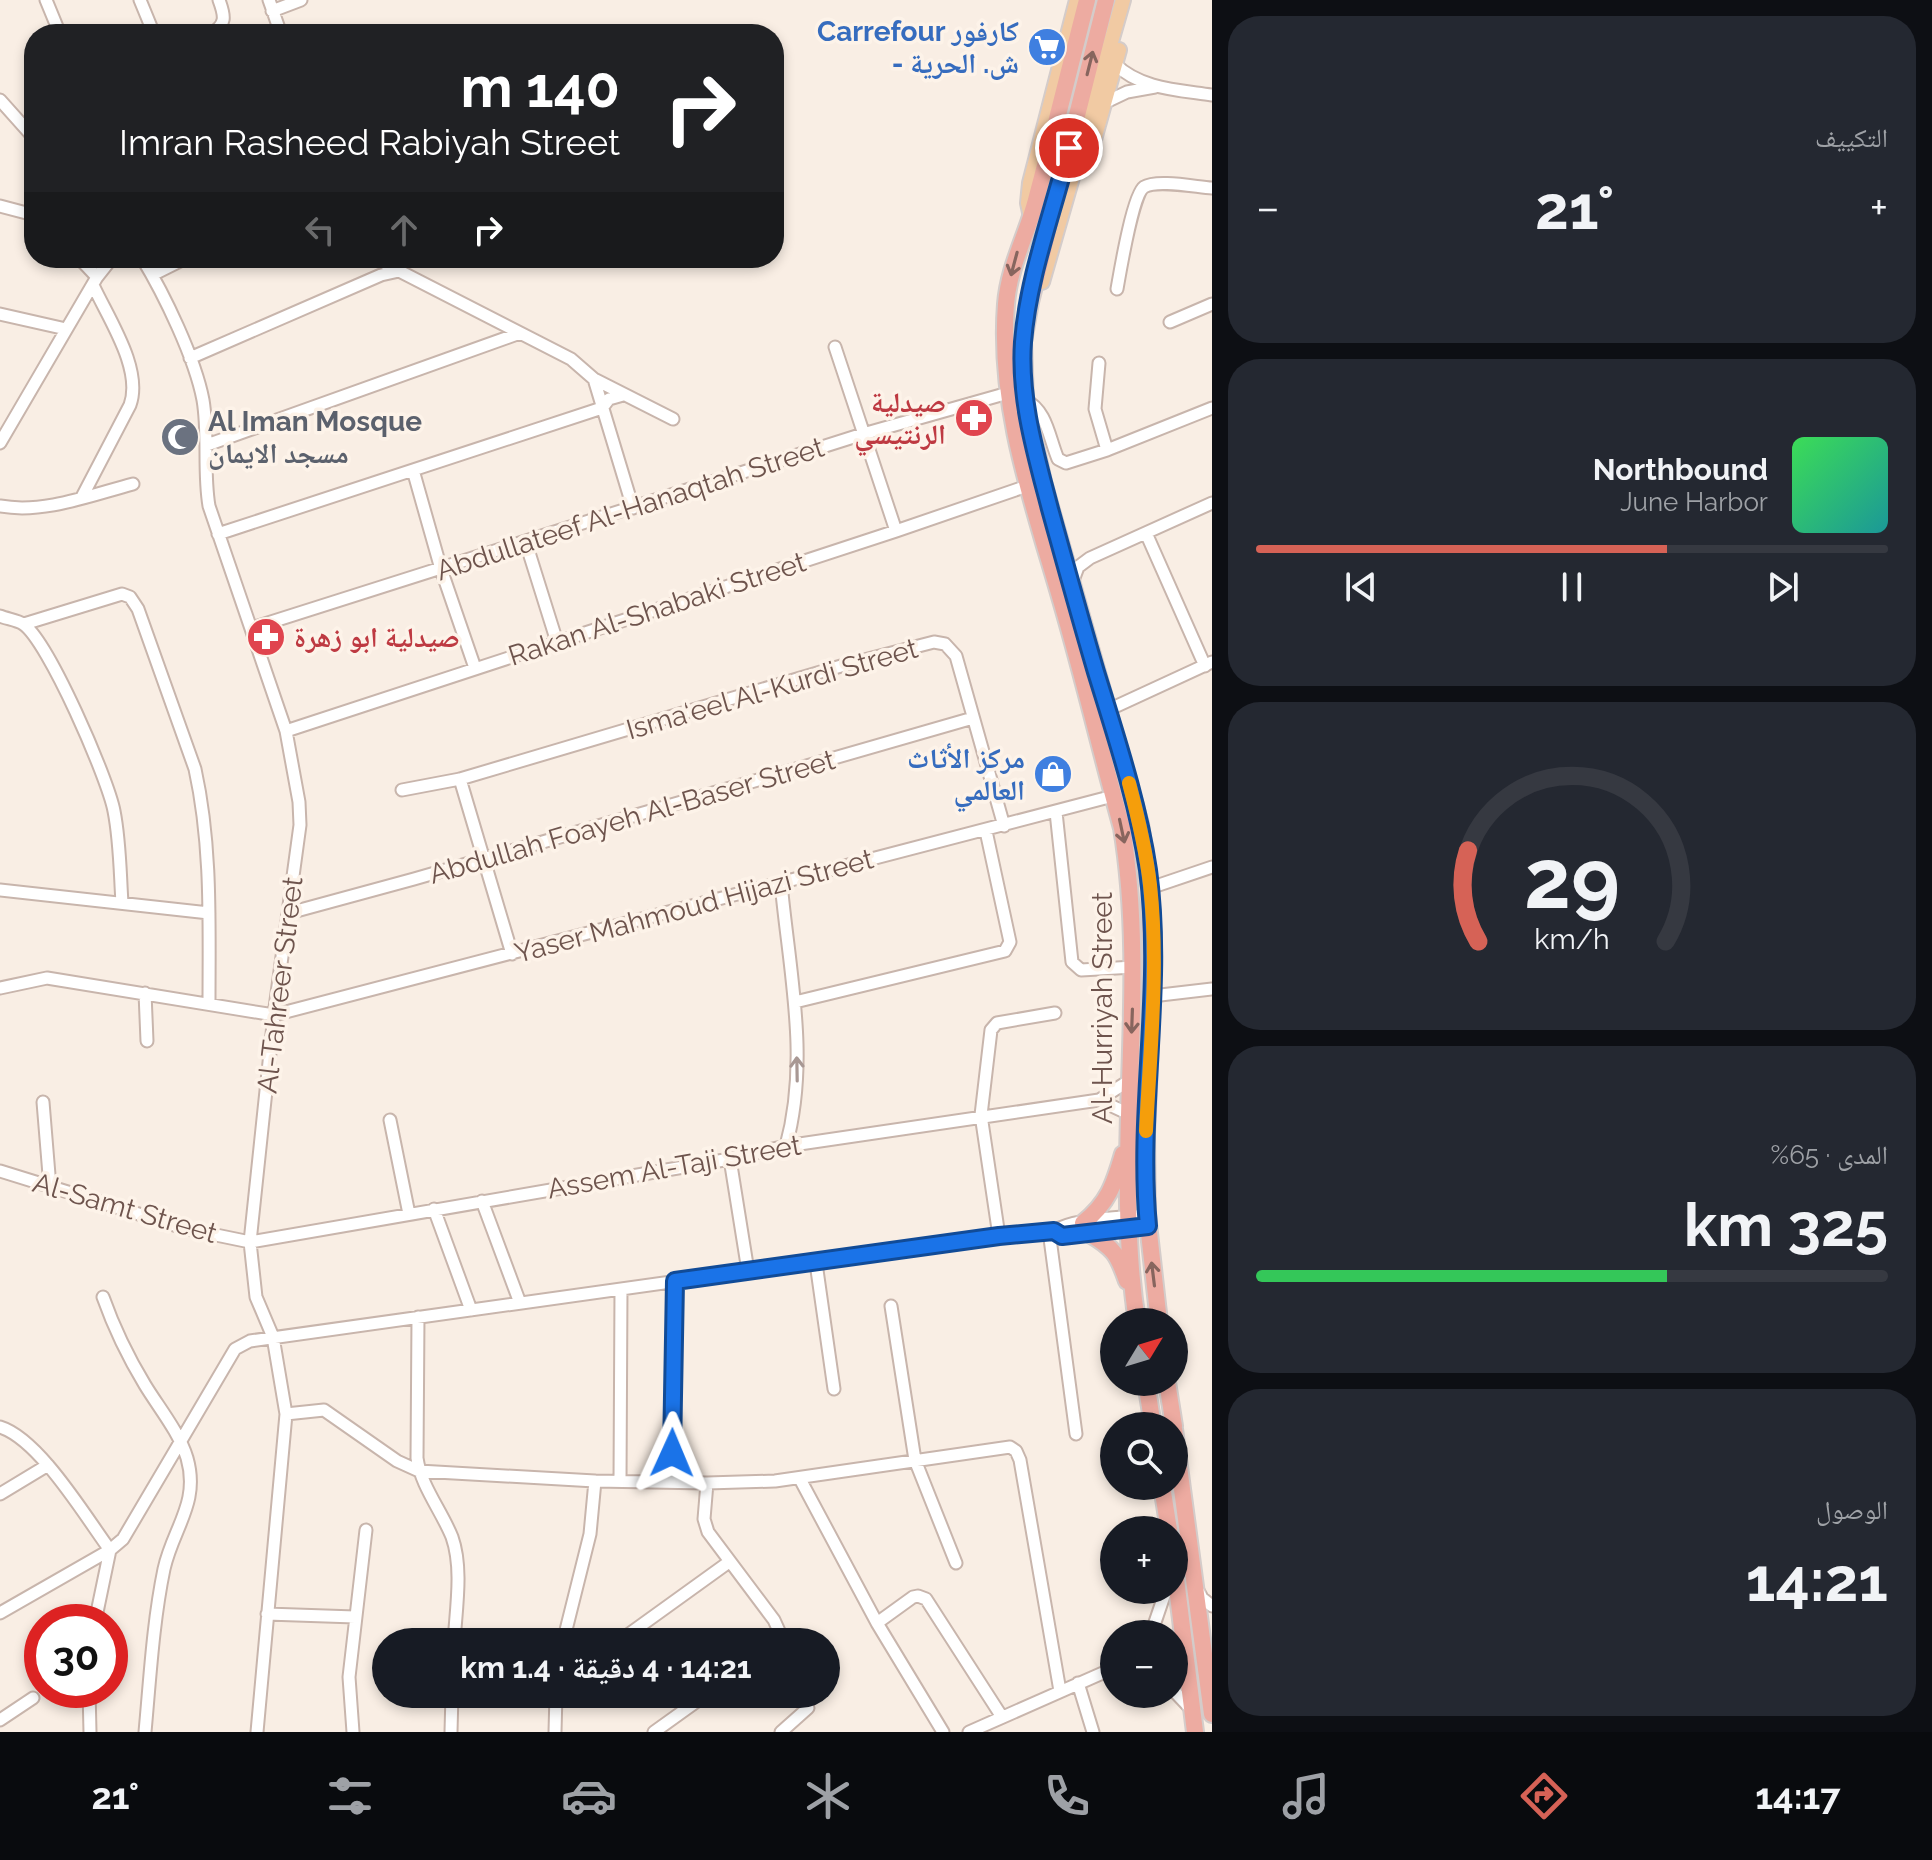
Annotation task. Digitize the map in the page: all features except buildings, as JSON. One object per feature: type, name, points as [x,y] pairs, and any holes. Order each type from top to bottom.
[{"type":"highway","name":"Al-Hurriyah Street","points":[[1087,0],[1031,217],[1013,263],[1007,297],[1005,369],[1027,486],[1122,828],[1131,887],[1134,967],[1127,1137],[1128,1223],[1135,1308]]},
{"type":"highway","name":"Al-Hurriyah Street","points":[[1106,0],[1030,302],[1023,342],[1025,400],[1061,550],[1140,824],[1150,888],[1152,996],[1146,1134],[1148,1221],[1157,1308]]},
{"type":"highway","points":[[1127,1137],[1115,1181],[1087,1228],[1118,1256],[1134,1300]]},
{"type":"highway","points":[[1184,1500],[1208,1651],[1212,1714]]},
{"type":"highway","points":[[1179,1604],[1195,1732]]},
{"type":"main road","points":[[1031,217],[1028,203],[1030,183],[1077,0]]},
{"type":"main road","points":[[1030,302],[1043,280],[1123,0]]},
{"type":"main road","points":[[1061,219],[1078,191],[1133,0]]},
{"type":"street","points":[[46,0],[56,24]]},
{"type":"street","points":[[140,0],[150,24]]},
{"type":"street","points":[[219,0],[223,24]]},
{"type":"street","points":[[277,24],[270,5],[301,0]]},
{"type":"street","points":[[1115,64],[1127,74],[1155,86],[1212,95]]},
{"type":"street","points":[[1106,102],[1127,92],[1155,86]]},
{"type":"street","points":[[0,100],[24,127]]},
{"type":"street","points":[[1117,289],[1134,206],[1141,190],[1145,186],[1162,184],[1212,188]]},
{"type":"street","points":[[0,206],[24,212]]},
{"type":"street","points":[[82,497],[130,405],[134,389],[131,366],[95,281],[86,268]]},
{"type":"street","points":[[0,443],[105,268]]},
{"type":"street","name":"Al-Tahreer Street","points":[[148,268],[190,358],[203,400],[207,445],[206,490],[218,534],[286,731],[298,787],[299,814],[289,913],[274,1015],[250,1242],[256,1297],[273,1337],[286,1414],[257,1732]]},
{"type":"street","points":[[152,275],[166,268]]},
{"type":"street","points":[[394,268],[579,364],[594,379],[673,419]]},
{"type":"street","points":[[190,358],[381,275],[400,271]]},
{"type":"street","points":[[1170,322],[1212,304]]},
{"type":"street","points":[[0,314],[66,329]]},
{"type":"street","points":[[207,445],[520,333]]},
{"type":"street","points":[[835,347],[896,531]]},
{"type":"street","points":[[1099,363],[1095,409],[1107,450]]},
{"type":"street","points":[[594,379],[633,508]]},
{"type":"street","name":"Abdullateef Al-Hanaqtah Street","points":[[252,628],[863,434],[1008,393]]},
{"type":"street","points":[[218,534],[602,408],[609,399],[623,395]]},
{"type":"street","points":[[1025,400],[1041,413],[1061,462],[1071,463],[1212,408]]},
{"type":"street","points":[[0,414],[14,418]]},
{"type":"street","points":[[413,470],[441,569],[475,668]]},
{"type":"street","points":[[0,506],[27,508],[133,484]]},
{"type":"street","name":"Rakan Al-Shabaki Street","points":[[286,731],[1027,486]]},
{"type":"street","points":[[1072,583],[1078,567],[1090,558],[1212,503]]},
{"type":"street","points":[[1108,710],[1208,664],[1146,533]]},
{"type":"street","points":[[526,543],[557,642]]},
{"type":"street","points":[[1061,550],[1090,558]]},
{"type":"street","points":[[0,616],[24,624],[122,594],[134,601],[195,769],[207,846],[209,1003]]},
{"type":"street","points":[[24,624],[50,662],[97,759],[114,808],[122,903]]},
{"type":"street","name":"Isma‘eel Al-Kurdi Street","points":[[402,790],[460,779],[841,666],[934,642],[945,644],[956,656],[1004,826]]},
{"type":"street","name":"Abdullah Foayeh Al-Baser Street","points":[[289,913],[973,718]]},
{"type":"street","points":[[460,779],[512,954]]},
{"type":"street","name":"Yaser Mahmoud Hijazi Street","points":[[274,1015],[1113,796]]},
{"type":"street","points":[[1056,812],[1072,962],[1081,970],[1134,967]]},
{"type":"street","points":[[795,1002],[1005,951],[1010,942],[986,831]]},
{"type":"street","points":[[1150,888],[1212,867]]},
{"type":"street","points":[[781,883],[795,1002],[797,1085],[794,1117],[786,1146]]},
{"type":"street","points":[[0,890],[209,913]]},
{"type":"street","points":[[0,988],[47,978],[274,1015]]},
{"type":"street","points":[[1152,996],[1212,989]]},
{"type":"street","points":[[145,993],[147,1041]]},
{"type":"street","points":[[999,1236],[981,1115],[993,1025],[1055,1013]]},
{"type":"street","name":"Assem Al-Taji Street","points":[[250,1242],[730,1159],[786,1146],[1099,1100],[1130,1080]]},
{"type":"street","points":[[1099,1100],[1129,1114]]},
{"type":"street","points":[[43,1102],[50,1187]]},
{"type":"street","points":[[390,1120],[409,1214]]},
{"type":"street","points":[[730,1159],[748,1271]]},
{"type":"street","name":"Al-Samt Street","points":[[0,1171],[187,1229],[250,1242]]},
{"type":"street","points":[[482,1201],[520,1303]]},
{"type":"street","points":[[434,1209],[471,1310]]},
{"type":"street","points":[[0,1613],[110,1550],[132,1527],[235,1349],[250,1341],[1052,1231],[1061,1227],[1087,1228],[1148,1221]]},
{"type":"street","points":[[1052,1231],[1076,1434]]},
{"type":"street","points":[[816,1263],[834,1389]]},
{"type":"street","points":[[672,1482],[675,1281]]},
{"type":"street","points":[[620,1481],[621,1289]]},
{"type":"street","points":[[103,1297],[114,1328],[181,1442],[188,1460],[190,1501],[164,1568],[145,1732]]},
{"type":"street","points":[[891,1306],[915,1460],[956,1563]]},
{"type":"street","points":[[418,1317],[419,1471],[445,1521],[455,1551],[455,1628]]},
{"type":"street","points":[[286,1414],[324,1410],[397,1461],[419,1471],[595,1481],[707,1483],[800,1479],[1010,1447],[1016,1451],[1060,1691]]},
{"type":"street","points":[[0,1427],[16,1433],[48,1465],[110,1550],[99,1604]]},
{"type":"street","points":[[0,1494],[48,1465]]},
{"type":"street","points":[[800,1479],[877,1623],[943,1732]]},
{"type":"street","points":[[566,1628],[590,1534],[595,1481]]},
{"type":"street","points":[[707,1483],[705,1525],[778,1628]]},
{"type":"street","points":[[353,1732],[349,1677],[366,1530]]},
{"type":"street","points":[[637,1628],[729,1562]]},
{"type":"street","points":[[1195,1585],[1202,1598],[1212,1606]]},
{"type":"street","points":[[877,1623],[913,1597],[926,1599],[1002,1717]]},
{"type":"street","points":[[267,1614],[355,1617]]},
{"type":"street","points":[[969,1732],[1100,1674]]},
{"type":"street","points":[[1078,1683],[1093,1732]]},
{"type":"street","points":[[0,1720],[24,1704]]},
{"type":"street","points":[[1188,1706],[1192,1710]]},
{"type":"street","points":[[89,1708],[90,1732]]},
{"type":"street","points":[[451,1732],[452,1708]]},
{"type":"street","points":[[555,1732],[556,1708]]},
{"type":"street","points":[[654,1732],[687,1708]]},
{"type":"street","points":[[781,1732],[808,1708]]},
{"type":"slow traffic","points":[[1129,783],[1140,824],[1152,918],[1146,1131]]},
{"type":"place","name":"Carrefour كارفور - ش. الحرية","points":[[1047,47]]},
{"type":"place","name":"صيدلية الرنتيسي","points":[[974,418]]},
{"type":"place","name":"Al Iman Mosque مسجد الايمان","points":[[180,437]]},
{"type":"place","name":"صيدلية ابو زهرة","points":[[266,637]]},
{"type":"place","name":"مركز الأثاث العالمي","points":[[1053,774]]},
{"type":"route","points":[[672,1453],[675,1281],[999,1236],[1054,1231],[1062,1236],[1148,1226],[1146,1134],[1152,996],[1150,888],[1140,824],[1043,482],[1025,400],[1023,342],[1041,255],[1069,148]]}]
